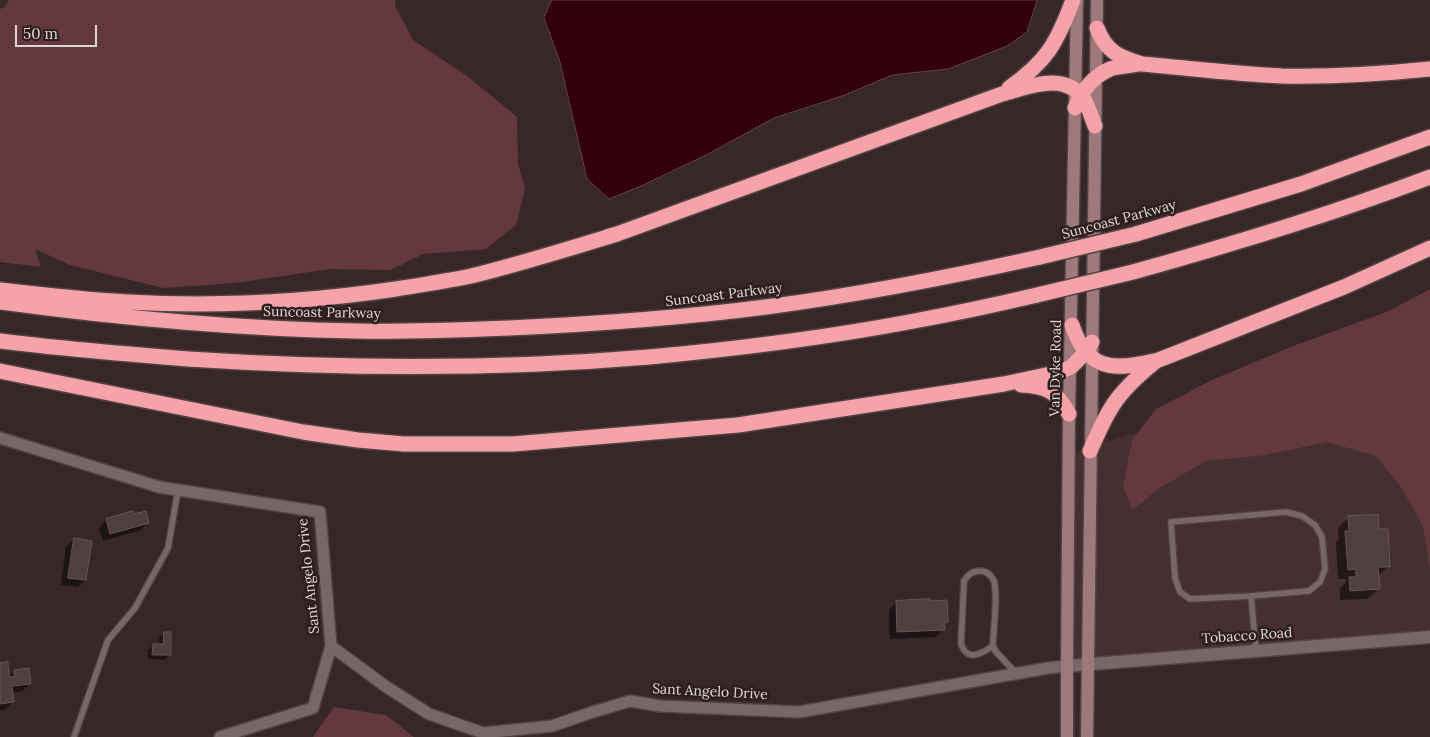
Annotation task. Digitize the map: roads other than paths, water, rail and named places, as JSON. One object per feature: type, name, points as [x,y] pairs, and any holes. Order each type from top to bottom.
[{"type":"highway","points":[[1002,94],[1028,75],[1043,60],[1060,33],[1075,0]]},
{"type":"highway","points":[[1097,28],[1104,42],[1111,50],[1124,58],[1142,64]]},
{"type":"highway","points":[[1077,98],[1102,73],[1113,68],[1142,64],[1281,76],[1336,76],[1430,69]]},
{"type":"highway","points":[[0,290],[129,302],[233,304],[325,298],[420,285],[469,276],[547,256],[617,234],[1002,94],[1040,83],[1059,83],[1088,108],[1095,126]]},
{"type":"highway","name":"Suncoast Parkway","points":[[0,302],[164,322],[358,331],[469,330],[570,325],[671,318],[767,307],[868,292],[956,276],[1136,234],[1301,184],[1430,137]]},
{"type":"highway","points":[[0,341],[127,354],[311,366],[488,366],[576,362],[744,346],[908,322],[1037,295],[1133,272],[1295,224],[1430,177]]},
{"type":"highway","points":[[1072,324],[1075,335],[1100,363],[1119,367],[1156,361],[1344,287],[1430,248]]},
{"type":"highway","points":[[0,371],[303,432],[358,440],[448,445],[523,443],[738,425],[1004,384],[1060,372],[1071,367],[1090,350]]},
{"type":"highway","points":[[1090,451],[1112,406],[1122,392],[1156,361]]},
{"type":"highway","points":[[1004,384],[1047,389],[1060,398],[1069,414]]},
{"type":"main road","name":"Van Dyke Road","points":[[1067,737],[1069,414],[1077,98],[1075,0]]},
{"type":"main road","points":[[1087,737],[1090,350],[1097,0]]},
{"type":"street","name":"Sant Angelo Drive","points":[[0,438],[159,487],[320,512],[331,646],[385,686],[429,714],[483,733],[552,726],[630,701],[660,706],[800,712],[1066,666]]},
{"type":"street","name":"Tobacco Road","points":[[1066,666],[1430,637]]},
{"type":"street","points":[[220,737],[313,708],[331,646]]},
{"type":"lane","points":[[74,737],[108,640],[136,608],[168,548],[178,490]]},
{"type":"lane","points":[[1286,512],[1302,516],[1315,525],[1322,537],[1325,569],[1320,582],[1309,591],[1251,596],[1190,599],[1180,592],[1174,578],[1172,522],[1286,512]]},
{"type":"lane","points":[[993,646],[981,654],[969,655],[963,650],[961,644],[964,581],[969,574],[976,571],[984,571],[992,578],[995,587],[993,646],[996,652],[1017,674]]},
{"type":"lane","points":[[1251,596],[1256,651]]}]
